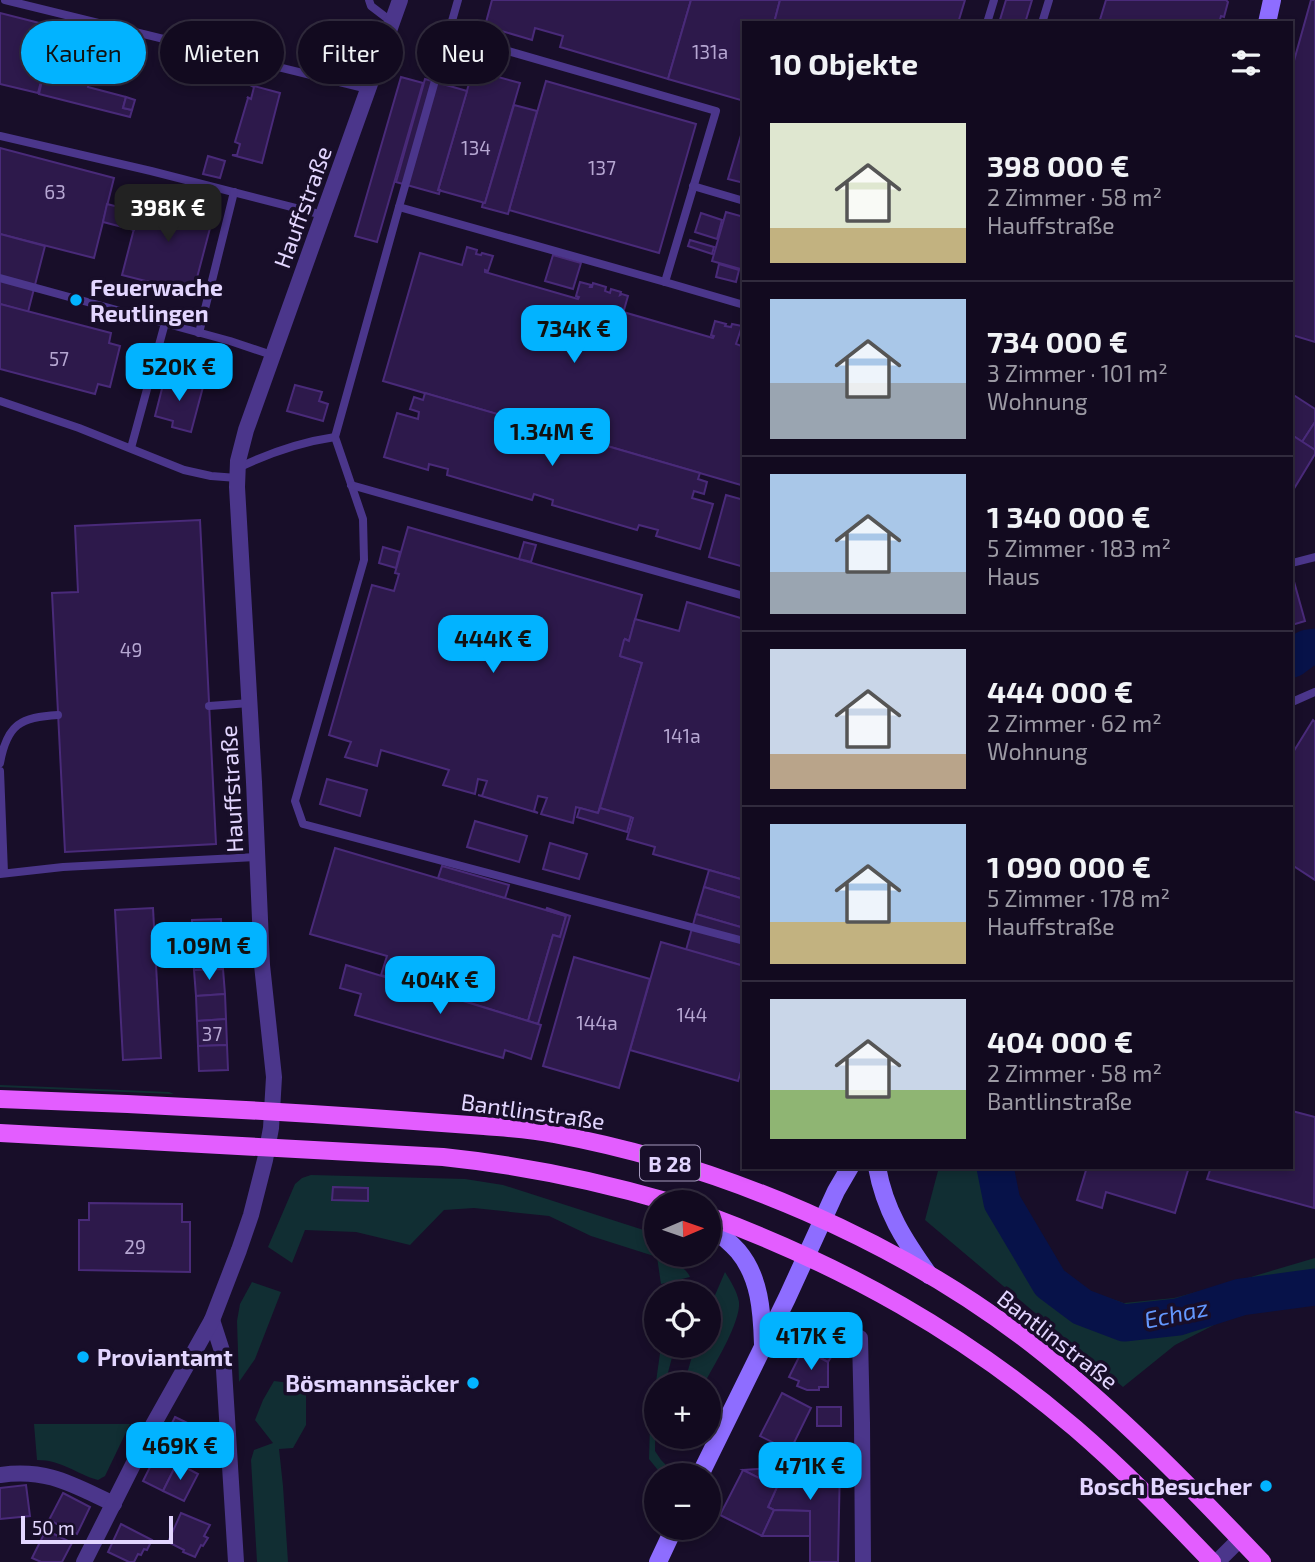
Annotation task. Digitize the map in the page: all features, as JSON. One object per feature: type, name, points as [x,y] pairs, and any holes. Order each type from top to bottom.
[{"type":"main road","name":"Bantlinstraße","points":[[0,1098],[272,1111],[551,1133],[679,1165],[750,1189],[877,1246],[1009,1328],[1059,1366],[1140,1438],[1262,1562]]},
{"type":"main road","name":"B 28","points":[[0,1132],[400,1154],[491,1162],[572,1176],[644,1196]]},
{"type":"main road","points":[[721,1221],[807,1256],[856,1280],[966,1345],[1024,1387],[1100,1450],[1214,1562]]},
{"type":"street","name":"Hauffstraße","points":[[392,21],[400,0]]},
{"type":"street","points":[[1267,21],[1272,0]]},
{"type":"street","name":"Hauffstraße","points":[[84,1562],[153,1424],[212,1320],[251,1215],[268,1147],[274,1077],[262,965],[237,473],[243,438],[370,84]]},
{"type":"street","points":[[706,1463],[849,1169]]},
{"type":"street","points":[[878,1169],[894,1223],[929,1276]]},
{"type":"street","points":[[721,1235],[736,1248],[750,1268],[756,1284],[760,1300],[763,1348]]},
{"type":"street","points":[[212,1320],[223,1354],[236,1562]]},
{"type":"street","points":[[860,1338],[863,1562]]},
{"type":"street","points":[[0,1475],[31,1472],[47,1476],[114,1504]]},
{"type":"street","points":[[1214,1562],[1240,1539]]},
{"type":"street","points":[[658,1562],[668,1540]]},
{"type":"lane","points":[[5,0],[368,89]]},
{"type":"lane","points":[[369,0],[371,6],[391,21]]},
{"type":"lane","points":[[452,21],[458,0]]},
{"type":"lane","points":[[988,21],[993,0]]},
{"type":"lane","points":[[1043,21],[1049,0]]},
{"type":"lane","points":[[509,51],[716,111],[665,282]]},
{"type":"lane","points":[[435,84],[335,436],[362,519],[364,560],[295,801],[303,824],[742,940]]},
{"type":"lane","points":[[0,136],[323,215]]},
{"type":"lane","points":[[693,186],[742,200]]},
{"type":"lane","points":[[199,333],[234,192]]},
{"type":"lane","points":[[400,207],[742,304]]},
{"type":"lane","points":[[0,278],[272,355]]},
{"type":"lane","points":[[131,448],[165,323]]},
{"type":"lane","points":[[0,401],[79,428],[184,470],[211,476],[237,473],[263,456],[335,436]]},
{"type":"lane","points":[[351,485],[742,595]]},
{"type":"lane","points":[[1293,563],[1315,557]]},
{"type":"lane","points":[[1293,702],[1315,692]]},
{"type":"lane","points":[[209,706],[250,703]]},
{"type":"lane","points":[[0,763],[3,747],[13,730],[26,718],[58,715]]},
{"type":"lane","points":[[0,771],[2,874],[74,867],[257,857]]},
{"type":"green space","points":[[0,1087],[169,1092],[174,1094]]},
{"type":"green space","points":[[938,1169],[1013,1169],[1019,1198],[1063,1273],[1088,1291],[1124,1303],[1174,1298],[1315,1258],[1315,1302],[1310,1300],[1247,1308],[1175,1345],[1123,1387],[925,1220]]},
{"type":"green space","points":[[311,1175],[465,1179],[503,1185],[644,1230],[644,1253],[591,1236],[549,1216],[474,1208],[444,1210],[410,1245],[356,1232],[305,1230],[292,1263],[268,1247],[295,1184]]},
{"type":"green space","points":[[658,1267],[681,1267],[690,1277],[673,1281],[661,1281]]},
{"type":"green space","points":[[725,1272],[739,1302],[736,1321],[721,1352],[721,1281]]},
{"type":"green space","points":[[252,1282],[281,1292],[255,1359],[239,1382],[237,1321],[240,1304]]},
{"type":"green space","points":[[659,1358],[672,1358],[668,1372],[657,1372]]},
{"type":"green space","points":[[692,1358],[718,1358],[710,1372],[687,1372]]},
{"type":"green space","points":[[274,1381],[306,1385],[306,1425],[293,1448],[279,1449],[288,1562],[257,1562],[251,1460],[254,1450],[273,1443],[255,1420]]},
{"type":"green space","points":[[34,1424],[130,1424],[105,1476],[98,1480],[54,1462],[37,1460]]},
{"type":"green space","points":[[649,1449],[655,1449],[664,1463],[652,1463],[649,1459]]},
{"type":"building","points":[[492,0],[691,0],[668,79],[560,47],[563,36],[535,28],[532,40],[509,33],[509,21],[486,21]]},
{"type":"building","points":[[691,0],[780,0],[775,21],[742,21],[742,100],[668,79]]},
{"type":"building","points":[[780,0],[965,0],[959,21],[775,21]]},
{"type":"building","points":[[1006,0],[1032,0],[1026,21],[1000,21]]},
{"type":"building","points":[[1106,0],[1228,2],[1224,17],[1221,16],[1220,21],[1100,21]]},
{"type":"building","points":[[1311,0],[1315,0],[1315,342],[1293,335],[1293,64]]},
{"type":"building","points":[[0,13],[31,21],[21,21],[21,84],[40,84],[38,93],[0,84]]},
{"type":"building","points":[[403,78],[417,81],[417,84],[423,84],[377,242],[355,236],[399,84],[403,84]]},
{"type":"building","points":[[509,80],[520,83],[485,203],[438,190],[469,84],[509,84]]},
{"type":"building","points":[[546,81],[696,124],[659,253],[509,210]]},
{"type":"building","points":[[41,84],[89,84],[88,87],[126,97],[123,108],[132,110],[130,117],[39,94]]},
{"type":"building","points":[[424,84],[442,84],[467,91],[439,194],[396,182]]},
{"type":"building","points":[[250,85],[280,93],[262,163],[232,155],[237,155],[240,144],[235,142],[247,97],[251,99],[254,87]]},
{"type":"building","points":[[126,97],[135,100],[132,110],[123,108]]},
{"type":"building","points":[[514,105],[537,111],[508,214],[482,207]]},
{"type":"building","points":[[742,132],[742,182],[728,179]]},
{"type":"building","points":[[0,148],[114,178],[94,258],[0,234]]},
{"type":"building","points":[[208,156],[225,161],[220,178],[203,174]]},
{"type":"building","points":[[143,194],[214,213],[193,293],[122,275]]},
{"type":"building","points":[[107,204],[138,212],[134,230],[103,222]]},
{"type":"building","points":[[726,212],[742,216],[742,269],[712,261]]},
{"type":"building","points":[[701,213],[722,220],[717,239],[695,232]]},
{"type":"building","points":[[0,234],[45,246],[28,312],[0,304]]},
{"type":"building","points":[[690,240],[714,247],[712,254],[688,246]]},
{"type":"building","points":[[467,247],[477,250],[476,254],[493,256],[488,271],[485,272],[578,299],[576,296],[580,282],[591,285],[590,287],[593,283],[606,287],[605,291],[610,293],[611,289],[621,292],[620,295],[628,296],[624,310],[620,311],[713,338],[711,335],[715,321],[726,324],[725,326],[742,326],[736,344],[742,346],[741,485],[383,381],[420,253],[462,265]]},
{"type":"building","points":[[553,255],[581,263],[573,289],[545,281]]},
{"type":"building","points":[[719,264],[739,270],[736,282],[716,277]]},
{"type":"building","points":[[0,304],[111,333],[109,343],[120,346],[110,387],[98,384],[95,394],[0,369]]},
{"type":"building","points":[[188,365],[208,370],[203,387],[184,382]]},
{"type":"building","points":[[165,377],[203,387],[191,432],[172,427],[173,421],[155,416]]},
{"type":"building","points":[[295,385],[322,392],[319,401],[328,404],[323,421],[287,411]]},
{"type":"building","points":[[425,393],[700,473],[698,479],[707,482],[704,494],[694,491],[692,498],[713,504],[700,549],[656,536],[658,530],[639,525],[637,530],[552,505],[553,500],[534,494],[532,500],[447,475],[448,469],[429,464],[428,470],[384,457],[397,413],[418,419],[419,412],[410,409],[414,397],[423,400]]},
{"type":"building","points":[[1293,395],[1315,409],[1315,422],[1302,442],[1293,436]]},
{"type":"building","points":[[1315,422],[1315,450],[1302,442]]},
{"type":"building","points":[[1293,436],[1315,450],[1293,490]]},
{"type":"building","points":[[726,495],[742,499],[742,566],[709,557]]},
{"type":"building","points":[[200,520],[216,844],[65,852],[52,593],[78,592],[75,526]]},
{"type":"building","points":[[408,527],[642,595],[629,641],[625,639],[620,656],[642,663],[598,813],[576,807],[573,823],[541,814],[547,798],[538,796],[534,811],[538,813],[478,795],[482,796],[487,781],[478,779],[475,794],[443,785],[449,770],[381,750],[377,766],[345,757],[351,742],[329,735],[372,585],[394,591],[399,574],[395,573]]},
{"type":"building","points":[[524,542],[536,545],[531,562],[519,559]]},
{"type":"building","points":[[383,547],[400,552],[396,568],[379,563]]},
{"type":"building","points":[[1293,578],[1305,621],[1293,625]]},
{"type":"building","points":[[687,602],[742,618],[742,879],[653,854],[655,847],[627,839],[633,818],[600,808],[642,663],[620,656],[624,640],[629,641],[635,619],[679,631]]},
{"type":"building","points":[[1313,720],[1315,880],[1293,866],[1293,752]]},
{"type":"building","points":[[327,779],[367,790],[360,816],[320,804]]},
{"type":"building","points":[[580,808],[598,813],[600,808],[631,817],[627,832],[577,817]]},
{"type":"building","points":[[475,821],[527,836],[519,862],[467,847]]},
{"type":"building","points":[[550,843],[587,854],[579,879],[543,869]]},
{"type":"building","points":[[335,848],[566,916],[560,937],[553,935],[528,1021],[381,975],[387,956],[310,934]]},
{"type":"building","points":[[442,866],[509,885],[505,898],[438,878]]},
{"type":"building","points":[[709,870],[742,879],[742,898],[704,887]]},
{"type":"building","points":[[704,887],[742,898],[742,927],[696,914]]},
{"type":"building","points":[[153,908],[161,1058],[123,1060],[115,910]]},
{"type":"building","points":[[547,908],[570,916],[538,1024],[528,1021],[553,935],[560,937],[566,916],[546,910]]},
{"type":"building","points":[[696,914],[742,927],[742,965],[686,950]]},
{"type":"building","points":[[221,919],[222,944],[193,945],[192,920]]},
{"type":"building","points":[[661,942],[742,965],[742,1068],[738,1081],[630,1050]]},
{"type":"building","points":[[222,944],[223,969],[194,970],[193,945]]},
{"type":"building","points":[[574,957],[650,979],[619,1088],[543,1066]]},
{"type":"building","points":[[346,965],[541,1025],[531,1059],[505,1050],[503,1058],[355,1015],[361,994],[340,988]]},
{"type":"building","points":[[223,969],[225,994],[196,996],[194,970]]},
{"type":"building","points":[[225,994],[226,1019],[197,1021],[196,996]]},
{"type":"building","points":[[226,1019],[227,1045],[198,1046],[197,1021]]},
{"type":"building","points":[[227,1045],[228,1070],[199,1071],[198,1046]]},
{"type":"building","points":[[1293,1111],[1315,1117],[1314,1208],[1207,1179],[1210,1169],[1293,1169]]},
{"type":"building","points":[[1086,1169],[1188,1169],[1175,1213],[1106,1192],[1102,1208],[1077,1200]]},
{"type":"building","points":[[333,1187],[368,1188],[368,1201],[332,1200]]},
{"type":"building","points":[[89,1203],[182,1204],[182,1222],[190,1222],[190,1272],[79,1270],[79,1220],[89,1220]]},
{"type":"building","points":[[823,1326],[835,1330],[843,1338],[828,1362],[811,1353],[813,1349],[802,1344],[810,1331]]},
{"type":"building","points":[[803,1349],[828,1362],[828,1387],[807,1390],[797,1386],[799,1381],[789,1377]]},
{"type":"building","points":[[782,1393],[811,1408],[790,1451],[760,1436]]},
{"type":"building","points":[[817,1407],[841,1407],[841,1426],[817,1426]]},
{"type":"building","points":[[175,1417],[202,1430],[189,1458],[161,1445]]},
{"type":"building","points":[[157,1453],[177,1463],[163,1491],[143,1481]]},
{"type":"building","points":[[177,1463],[198,1474],[184,1501],[163,1491]]},
{"type":"building","points":[[840,1463],[838,1562],[810,1562],[810,1511],[774,1510],[768,1507],[777,1487],[743,1470]]},
{"type":"building","points":[[743,1470],[777,1487],[768,1507],[774,1510],[762,1536],[721,1516]]},
{"type":"building","points":[[26,1485],[30,1516],[0,1519],[0,1488]]},
{"type":"building","points":[[63,1493],[90,1507],[77,1534],[49,1520]]},
{"type":"building","points":[[774,1510],[810,1511],[810,1536],[762,1536]]},
{"type":"building","points":[[181,1513],[210,1525],[204,1536],[208,1538],[195,1557],[168,1542]]},
{"type":"building","points":[[121,1524],[152,1540],[147,1550],[144,1549],[141,1555],[138,1554],[134,1562],[108,1552]]},
{"type":"building","points":[[46,1530],[72,1543],[62,1562],[41,1562],[32,1558]]},
{"type":"waterway","name":"Echaz","points":[[1293,658],[1307,648],[1315,647]]},
{"type":"waterway","name":"Echaz","points":[[995,1169],[1002,1202],[1050,1283],[1082,1307],[1124,1323],[1178,1317],[1241,1297],[1315,1287]]},
{"type":"place","name":"Feuerwache Reutlingen","points":[[76,300]]},
{"type":"place","name":"Proviantamt","points":[[83,1357]]},
{"type":"place","name":"Bösmannsäcker","points":[[473,1383]]},
{"type":"place","name":"Bosch Besucher","points":[[1266,1486]]}]
